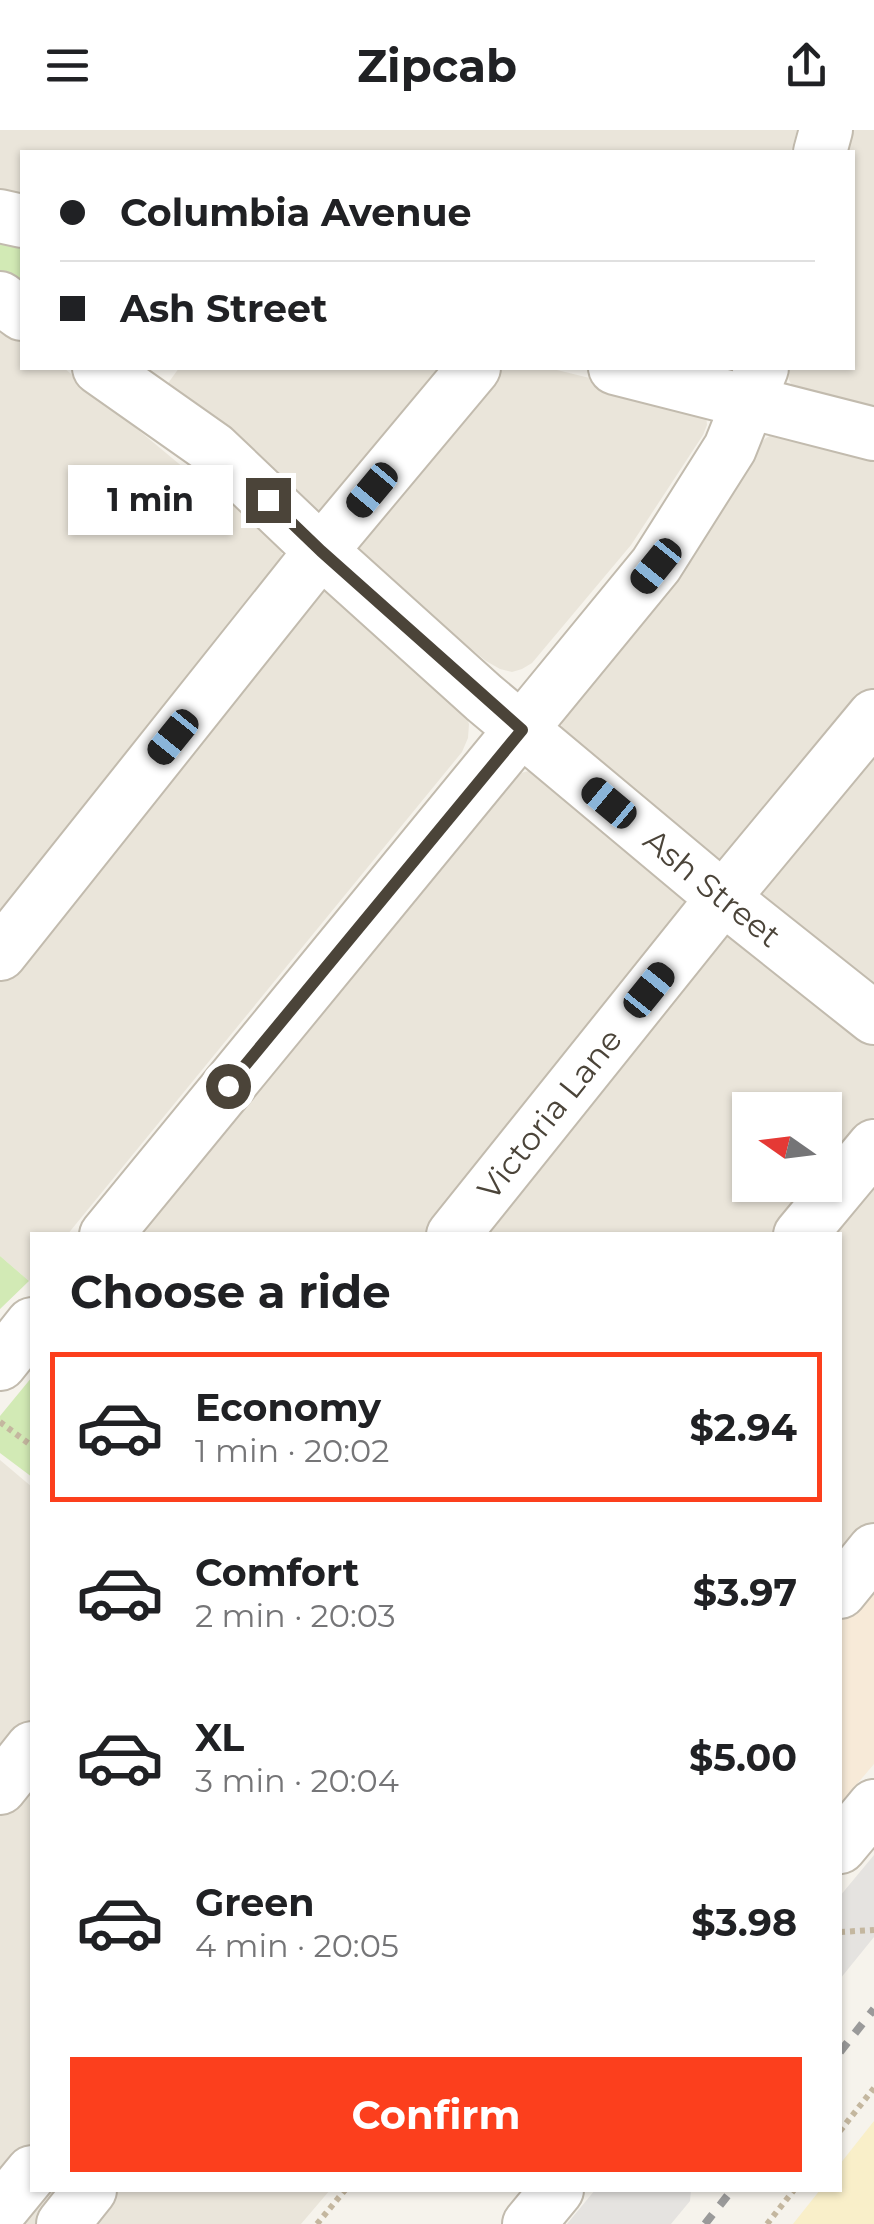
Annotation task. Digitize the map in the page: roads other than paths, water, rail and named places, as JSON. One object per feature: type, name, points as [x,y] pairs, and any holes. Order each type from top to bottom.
[{"type":"street","name":"Ash Street","points":[[102,370],[214,449],[321,551],[522,730],[874,1018]]},
{"type":"street","points":[[0,954],[321,551],[472,370]]},
{"type":"street","points":[[632,370],[756,385],[874,434]]},
{"type":"street","points":[[108,1232],[656,566],[730,448],[756,385]]},
{"type":"street","name":"Victoria Lane","points":[[455,1232],[874,716]]},
{"type":"street","points":[[802,1232],[874,1146]]},
{"type":"street","points":[[0,1364],[30,1326]]},
{"type":"street","points":[[842,1590],[874,1550]]},
{"type":"street","points":[[0,1788],[30,1750]]},
{"type":"street","points":[[842,1846],[874,1806]]},
{"type":"street","points":[[0,2210],[30,2174]]},
{"type":"street","points":[[63,2224],[88,2192]]},
{"type":"street","points":[[529,2224],[555,2192]]},
{"type":"railway","points":[[842,2049],[874,2009]]},
{"type":"railway","points":[[705,2224],[730,2192]]}]
